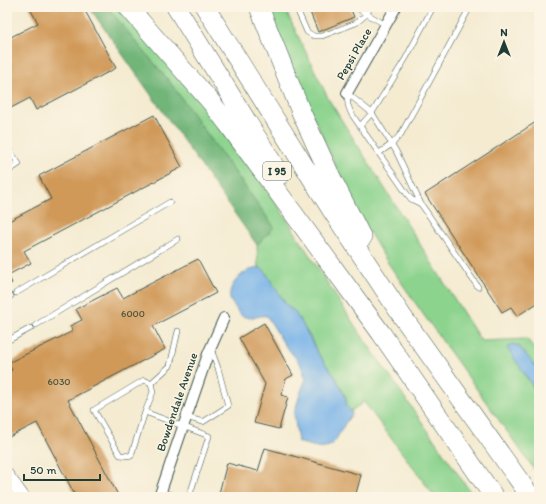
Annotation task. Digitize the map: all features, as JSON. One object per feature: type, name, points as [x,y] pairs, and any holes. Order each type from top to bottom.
[{"type":"highway","points":[[128,7],[224,118],[381,333]]},
{"type":"highway","name":"I 95","points":[[176,7],[270,159],[381,333],[494,497]]},
{"type":"highway","name":"I 95","points":[[205,7],[312,180],[402,316],[531,497]]},
{"type":"highway","points":[[259,7],[315,143],[402,316]]},
{"type":"street","name":"Pepsi Place","points":[[347,93],[396,7]]},
{"type":"street","name":"Bowdendale Avenue","points":[[160,494],[184,421],[211,347],[224,318]]},
{"type":"street","points":[[7,475],[23,497]]},
{"type":"lane","points":[[296,7],[307,32],[314,36],[322,36],[356,23],[367,14],[370,7]]},
{"type":"lane","points":[[359,7],[360,10],[386,25]]},
{"type":"lane","points":[[360,126],[372,113],[406,58],[433,7]]},
{"type":"lane","points":[[379,153],[392,144],[401,134],[411,118],[470,7]]},
{"type":"lane","points":[[347,93],[372,113],[392,144],[421,204],[478,287]]},
{"type":"lane","points":[[347,93],[348,105],[360,126],[407,194],[411,199],[421,204]]},
{"type":"lane","points":[[7,148],[19,164],[7,172]]},
{"type":"lane","points":[[16,293],[170,202]]},
{"type":"lane","points":[[7,342],[178,239]]},
{"type":"lane","points":[[151,383],[170,366],[178,331]]},
{"type":"lane","points":[[145,412],[184,421],[203,422],[228,406],[211,347]]},
{"type":"lane","points":[[144,380],[151,383],[152,392],[130,456],[120,455],[94,410],[144,380]]},
{"type":"lane","points":[[184,421],[209,436],[189,497]]},
{"type":"lane","points":[[160,494],[181,497]]},
{"type":"green space","points":[[89,7],[107,7],[169,81],[274,227],[257,245]]},
{"type":"green space","points":[[107,7],[120,7],[183,77],[277,204],[355,326],[474,497],[435,497],[364,402],[351,411],[345,406],[346,398],[336,378],[317,352],[309,335],[294,311],[287,306],[264,270],[258,267],[257,245],[274,227],[169,81]]},
{"type":"green space","points":[[264,7],[284,7],[329,100],[481,341],[527,339],[539,354],[539,369],[536,367],[524,374],[539,395],[539,476],[423,314],[388,263],[355,209]]},
{"type":"water","points":[[258,267],[264,270],[287,306],[294,311],[317,352],[336,378],[346,398],[346,406],[352,414],[337,438],[328,446],[312,446],[298,442],[294,414],[306,379],[300,363],[284,344],[267,316],[250,318],[242,315],[238,312],[230,300],[231,288],[238,278],[253,268]]},
{"type":"water","points":[[512,344],[519,346],[539,369],[539,395],[507,348]]},
{"type":"building","points":[[29,7],[83,7],[116,68],[36,110],[30,98],[7,110],[7,39],[38,23]]},
{"type":"building","points":[[308,7],[350,7],[354,17],[318,32]]},
{"type":"building","points":[[154,115],[182,167],[24,251],[31,263],[8,275],[12,283],[7,286],[7,222],[51,199],[39,176]]},
{"type":"building","points":[[539,120],[539,302],[517,316],[511,307],[502,312],[425,194]]},
{"type":"building","points":[[198,259],[216,293],[153,326],[165,349],[68,400],[119,497],[76,497],[37,423],[7,438],[7,372],[12,370],[8,363],[73,331],[70,326],[82,320],[76,309],[117,288],[123,298]]},
{"type":"building","points":[[264,323],[293,375],[286,379],[281,395],[288,397],[279,429],[254,423],[265,384],[239,338]]},
{"type":"building","points":[[265,448],[361,475],[355,497],[218,497],[227,463],[258,471]]}]
